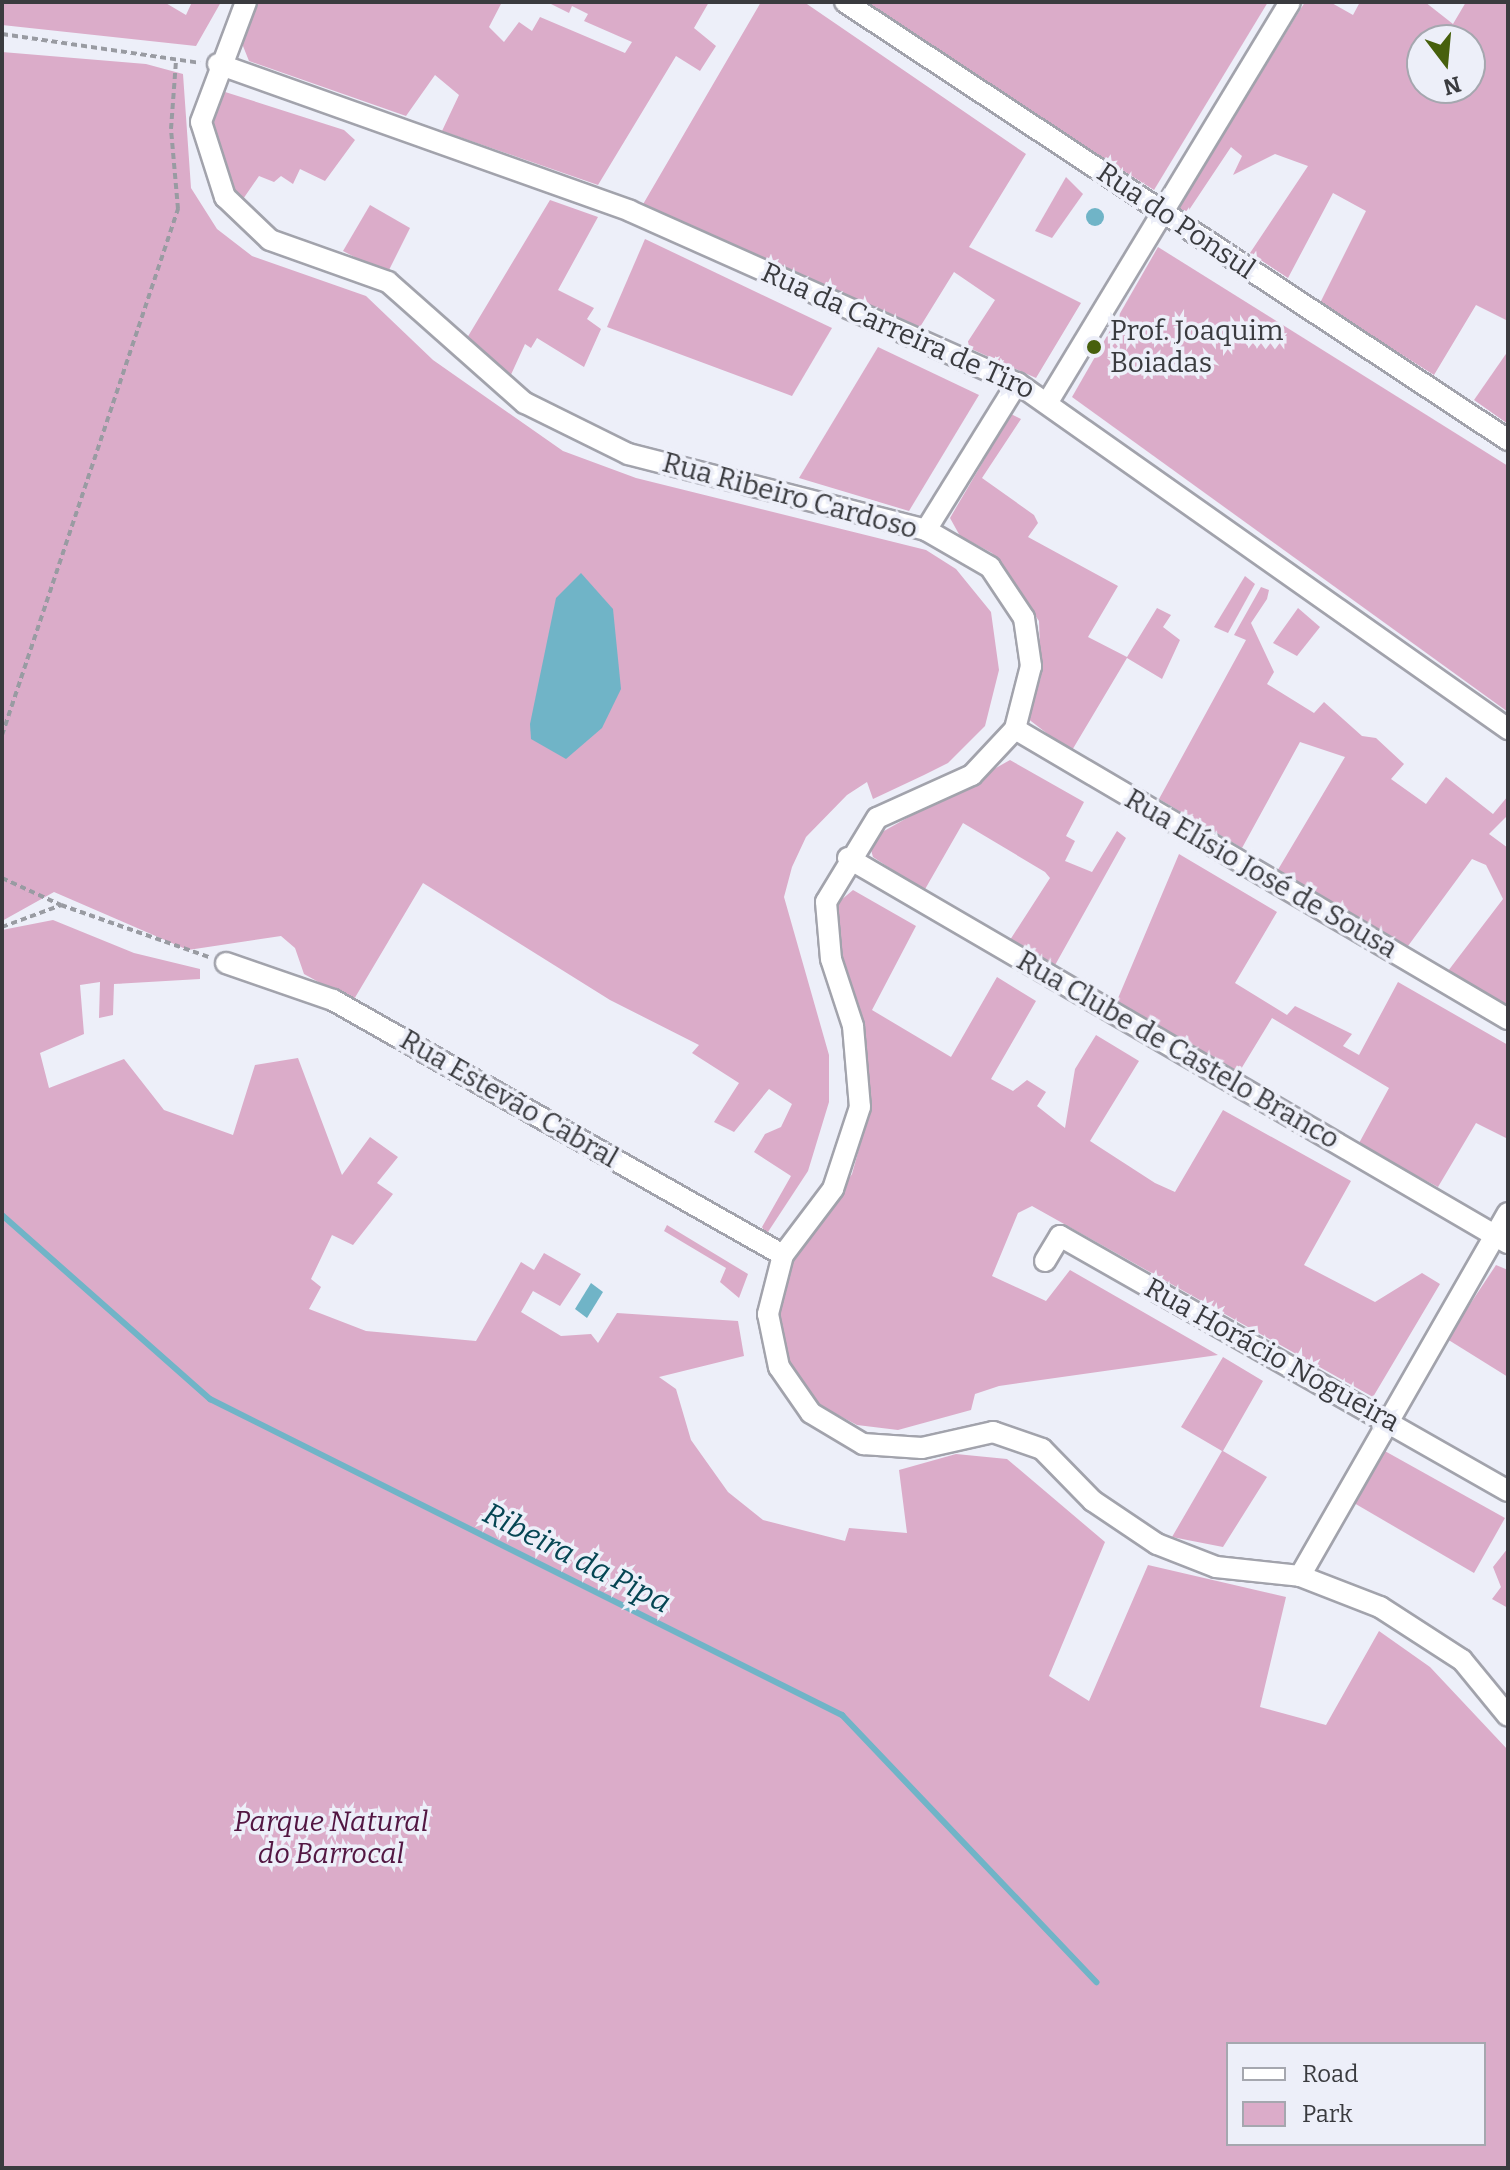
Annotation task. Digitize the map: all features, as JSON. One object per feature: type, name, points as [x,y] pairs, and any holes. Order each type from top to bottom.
[{"type":"street","name":"Rua Ribeiro Cardoso","points":[[246,2],[218,64],[201,122],[225,197],[270,240],[388,282],[525,403],[628,454],[926,530],[990,567],[1024,618],[1031,666],[1015,729],[972,775],[877,818],[848,858],[826,902],[831,959],[853,1026],[860,1107],[833,1189],[783,1255]]},
{"type":"street","name":"Rua do Ponsul","points":[[845,2],[1508,440]]},
{"type":"street","points":[[1049,400],[1161,210],[1290,2]]},
{"type":"street","name":"Rua da Carreira de Tiro","points":[[218,64],[630,211],[1017,383],[1049,400],[1508,729]]},
{"type":"street","points":[[926,530],[1017,383]]},
{"type":"street","name":"Rua Elísio José de Sousa","points":[[1015,729],[1508,1019]]},
{"type":"street","name":"Rua Clube de Castelo Branco","points":[[848,858],[1502,1239]]},
{"type":"street","name":"Rua Estevão Cabral","points":[[226,963],[333,1000],[783,1255]]},
{"type":"street","points":[[1300,1576],[1388,1421],[1502,1239],[1508,1213]]},
{"type":"street","name":"Rua Horácio Nogueira","points":[[1045,1261],[1060,1236],[1508,1491]]},
{"type":"street","points":[[783,1255],[768,1314],[779,1367],[811,1413],[863,1444],[922,1448],[993,1432],[1042,1449],[1093,1501],[1157,1544],[1216,1567],[1300,1576],[1380,1607],[1462,1660],[1508,1716]]},
{"type":"path","points":[[2,34],[176,61],[218,64]]},
{"type":"path","points":[[2,735],[178,209],[171,129],[176,61]]},
{"type":"path","points":[[2,878],[61,905],[226,963]]},
{"type":"path","points":[[2,927],[61,905]]},
{"type":"green space","points":[[2,2],[164,2],[186,15],[192,2],[221,2],[196,46],[2,25]]},
{"type":"green space","points":[[256,2],[502,2],[489,27],[504,42],[519,22],[532,31],[540,17],[625,53],[632,42],[584,21],[588,14],[572,6],[569,13],[547,2],[709,2],[694,28],[716,46],[700,71],[676,56],[598,185],[442,131],[459,95],[435,75],[406,116],[249,61],[241,41]]},
{"type":"green space","points":[[761,2],[804,2],[1026,154],[969,247],[1081,303],[1036,378],[965,346],[995,300],[954,272],[920,327],[642,206]]},
{"type":"green space","points":[[856,2],[1268,2],[1154,190]]},
{"type":"green space","points":[[1305,2],[1330,2],[1353,15],[1360,2],[1425,2],[1453,24],[1466,2],[1508,2],[1508,321],[1476,305],[1434,375],[1320,303],[1366,211],[1333,193],[1288,278],[1250,253],[1308,166],[1275,154],[1233,175],[1242,156],[1231,147],[1187,213],[1178,208]]},
{"type":"green space","points":[[2,52],[146,64],[183,74],[191,188],[217,229],[252,256],[366,296],[433,360],[563,451],[636,478],[926,550],[956,569],[991,612],[999,670],[985,726],[948,763],[924,775],[873,799],[867,782],[847,795],[806,837],[792,867],[784,897],[829,1055],[829,1102],[808,1171],[766,1235],[762,1227],[791,1176],[754,1152],[765,1134],[781,1127],[792,1104],[769,1089],[734,1132],[714,1122],[739,1083],[692,1053],[699,1045],[610,1000],[423,883],[353,1001],[304,974],[295,948],[281,936],[188,950],[54,892],[2,921]]},
{"type":"green space","points":[[222,91],[344,130],[355,140],[325,181],[300,169],[293,184],[281,176],[274,182],[259,176],[241,202],[227,184],[211,120]]},
{"type":"green space","points":[[1066,177],[1083,194],[1052,238],[1035,231]]},
{"type":"green space","points":[[550,200],[598,217],[558,290],[594,308],[587,319],[601,329],[584,367],[537,338],[531,348],[525,344],[509,379],[464,343]]},
{"type":"green space","points":[[370,205],[410,228],[387,274],[343,251]]},
{"type":"green space","points":[[645,239],[832,328],[792,396],[607,327]]},
{"type":"green space","points":[[1158,247],[1508,466],[1508,712],[1072,397]]},
{"type":"green space","points":[[878,347],[979,395],[909,511],[799,478]]},
{"type":"green space","points":[[1508,351],[1508,424],[1474,400]]},
{"type":"green space","points":[[1011,414],[1021,419],[982,478],[1034,515],[1038,523],[1028,537],[1118,586],[1088,637],[1127,657],[1157,608],[1171,615],[1163,627],[1180,640],[1162,679],[1127,658],[1071,752],[1027,718],[1041,677],[1039,621],[992,553],[960,536],[950,518]]},
{"type":"green space","points":[[1245,576],[1255,584],[1228,633],[1214,627]]},
{"type":"green space","points":[[1261,587],[1269,590],[1267,599],[1251,623],[1274,672],[1267,684],[1314,713],[1324,702],[1362,736],[1376,738],[1404,764],[1391,779],[1426,804],[1446,777],[1493,814],[1508,796],[1508,815],[1489,834],[1508,848],[1508,1006],[1448,971],[1503,899],[1486,865],[1472,859],[1408,946],[1276,873],[1345,757],[1300,742],[1242,848],[1159,799],[1246,640],[1234,635]]},
{"type":"green space","points":[[1298,608],[1320,627],[1297,656],[1273,643]]},
{"type":"green space","points":[[1010,760],[1084,802],[1066,836],[1075,841],[1065,861],[1092,872],[1117,831],[1126,838],[1054,967],[1010,940],[1050,878],[1045,872],[963,823],[924,891],[873,857],[868,840]]},
{"type":"green space","points":[[1179,854],[1277,912],[1235,983],[1287,1015],[1295,1006],[1352,1034],[1343,1046],[1359,1055],[1398,982],[1508,1045],[1508,1139],[1476,1123],[1438,1187],[1358,1145],[1389,1088],[1272,1018],[1238,1074],[1116,1003]]},
{"type":"green space","points":[[853,890],[916,926],[872,1010],[951,1057],[997,977],[1036,1001],[991,1079],[1013,1091],[1027,1080],[1046,1092],[1037,1106],[1065,1128],[1075,1069],[1096,1035],[1139,1061],[1090,1141],[1155,1183],[1175,1192],[1223,1110],[1351,1181],[1304,1265],[1375,1302],[1422,1273],[1440,1284],[1373,1397],[1032,1206],[1018,1213],[992,1276],[1046,1301],[1070,1270],[1218,1355],[999,1386],[975,1394],[971,1410],[898,1430],[857,1425],[817,1404],[787,1359],[776,1319],[795,1256],[852,1174],[868,1116],[864,1030],[843,968],[834,906]]},
{"type":"green space","name":"Parque Natural do Barrocal","points":[[53,920],[134,953],[200,969],[200,979],[114,984],[113,1015],[99,1018],[100,982],[80,985],[84,1034],[40,1053],[49,1088],[124,1059],[164,1110],[233,1135],[255,1065],[298,1058],[342,1175],[370,1137],[398,1157],[377,1183],[393,1194],[353,1245],[332,1235],[311,1279],[321,1287],[309,1309],[366,1331],[476,1341],[521,1262],[534,1270],[544,1253],[581,1274],[560,1306],[533,1291],[521,1312],[561,1336],[591,1334],[598,1343],[617,1313],[738,1321],[744,1356],[659,1377],[676,1389],[691,1440],[728,1492],[763,1520],[845,1541],[849,1528],[907,1533],[899,1470],[956,1454],[1007,1459],[1105,1542],[1049,1676],[1089,1701],[1148,1565],[1286,1597],[1260,1707],[1326,1725],[1379,1631],[1430,1667],[1508,1750],[1508,2168],[2,2168],[2,930]]},
{"type":"green space","points":[[667,1225],[748,1274],[739,1298],[720,1282],[726,1268],[664,1231]]},
{"type":"green space","points":[[1496,1265],[1508,1270],[1508,1377],[1447,1339]]},
{"type":"green space","points":[[1223,1357],[1263,1381],[1223,1451],[1267,1477],[1223,1547],[1172,1537],[1222,1451],[1181,1427]]},
{"type":"green space","points":[[1383,1450],[1505,1518],[1474,1573],[1354,1503]]},
{"type":"green space","points":[[1508,1548],[1508,1608],[1492,1599],[1501,1587],[1493,1567]]},
{"type":"water","points":[[1095,208],[1104,217],[1095,226],[1086,217]]},
{"type":"water","points":[[581,573],[613,609],[621,689],[602,728],[566,759],[531,739],[530,724],[556,598]]},
{"type":"water","points":[[591,1283],[603,1292],[587,1318],[575,1309]]},
{"type":"waterway","name":"Ribeira da Pipa","points":[[2,1215],[210,1399],[842,1715],[1096,1982]]},
{"type":"place","name":"Prof. Joaquim Boiadas","points":[[1094,347]]}]
